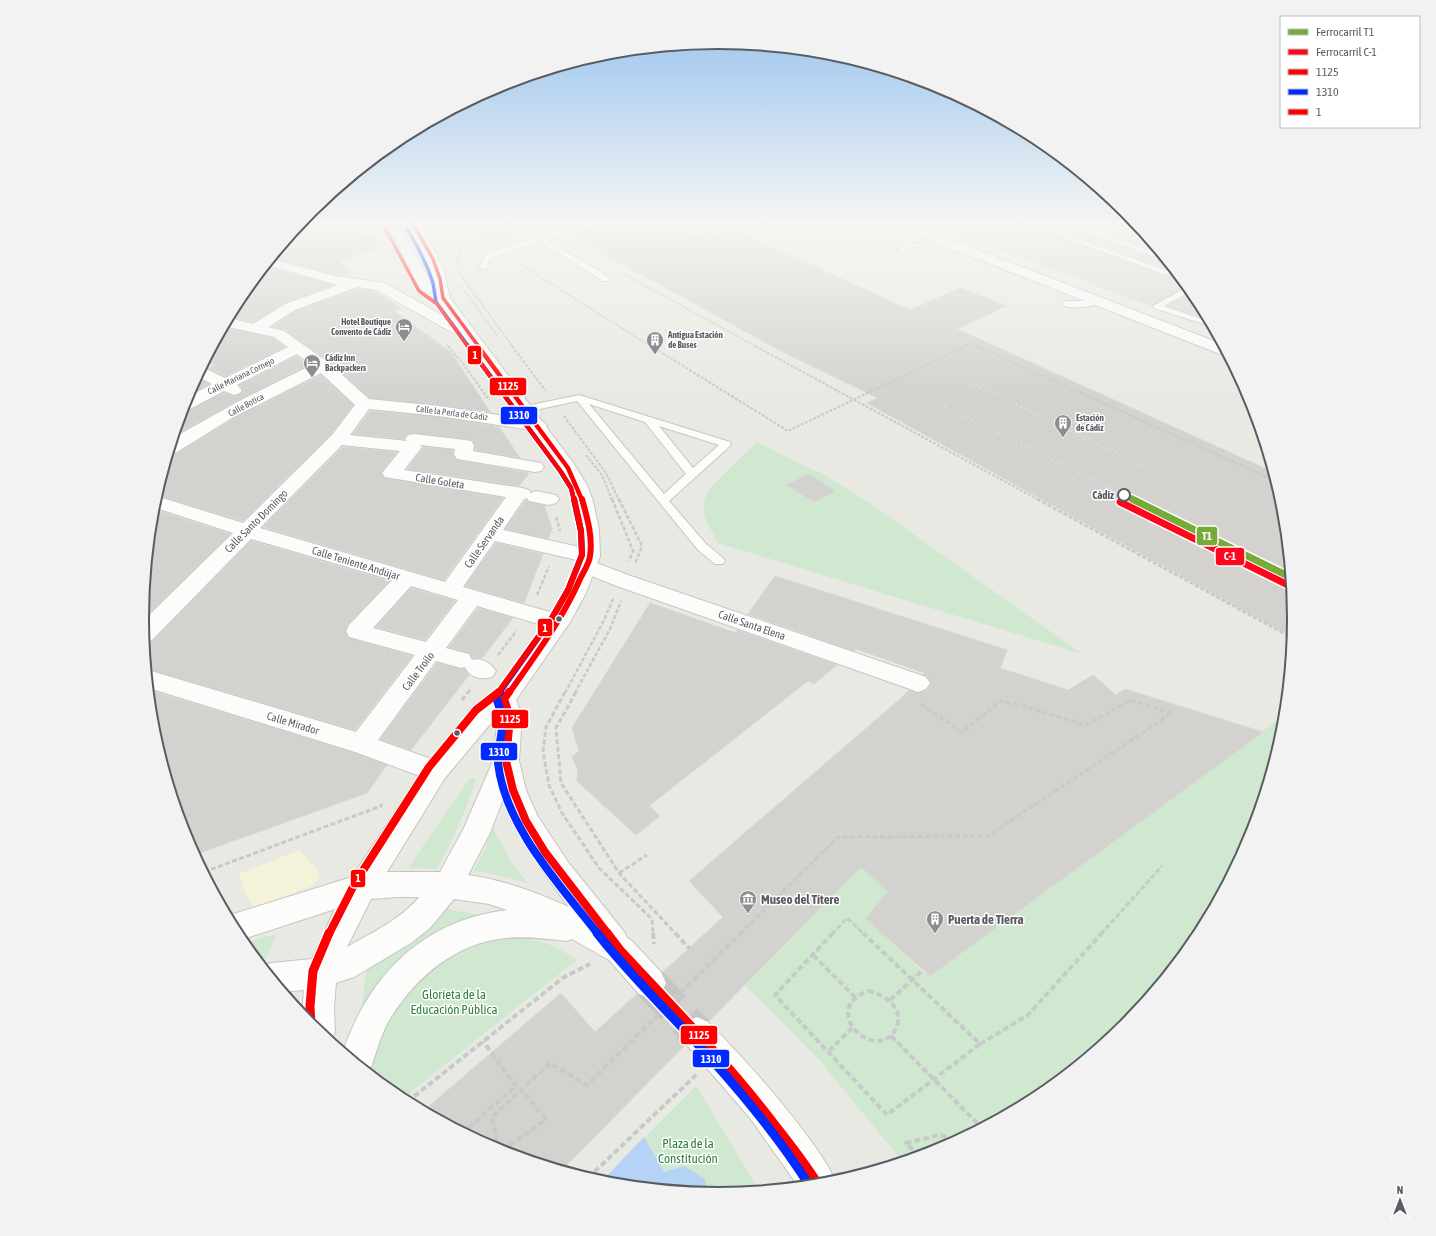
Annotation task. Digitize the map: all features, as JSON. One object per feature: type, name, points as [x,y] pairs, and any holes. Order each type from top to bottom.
[{"type":"street","points":[[346,282],[380,286],[469,336]]},
{"type":"street","points":[[319,1023],[318,1007],[321,973],[338,934],[362,887],[436,771],[482,716],[504,699],[559,622],[588,561],[589,530],[583,501],[578,485],[568,468],[526,409],[469,336],[443,298],[426,287],[423,282]]},
{"type":"street","points":[[442,282],[443,298]]},
{"type":"street","points":[[1048,282],[1219,349]]},
{"type":"street","points":[[256,328],[290,307],[356,283]]},
{"type":"street","points":[[231,323],[279,334],[323,366],[364,404]]},
{"type":"street","name":"Calle Mariana Cornejo","points":[[192,401],[298,348]]},
{"type":"street","name":"Calle Botica","points":[[176,444],[254,401],[323,366]]},
{"type":"street","points":[[204,374],[254,401]]},
{"type":"street","name":"Calle la Perla de Cádiz","points":[[364,404],[439,410],[538,426]]},
{"type":"street","name":"Calle Santo Domingo","points":[[149,629],[338,439],[364,404]]},
{"type":"street","points":[[412,444],[439,410]]},
{"type":"street","points":[[338,439],[412,444],[465,445],[463,455],[535,467]]},
{"type":"street","name":"Calle Goleta","points":[[412,444],[391,473],[531,496]]},
{"type":"street","name":"Calle Servanda","points":[[450,590],[490,534],[531,496]]},
{"type":"street","name":"Calle Teniente Andújar","points":[[161,503],[247,531],[559,622]]},
{"type":"street","name":"Calle Santa Elena","points":[[490,534],[554,550],[588,561],[628,582],[918,692]]},
{"type":"street","points":[[407,578],[357,631],[432,652],[474,666]]},
{"type":"street","name":"Calle Troilo","points":[[361,744],[473,596]]},
{"type":"street","name":"Calle Mirador","points":[[153,680],[361,744],[436,771]]},
{"type":"street","points":[[278,977],[321,973],[343,966],[400,934],[420,918],[448,885],[476,833],[506,760],[510,717],[504,699]]},
{"type":"street","points":[[506,760],[513,790],[526,821],[558,871],[620,950],[650,983]]},
{"type":"street","points":[[240,926],[362,887],[396,884],[448,885],[489,891],[536,906],[620,950]]},
{"type":"street","points":[[357,1057],[361,1044],[384,1000],[400,979],[421,959],[445,944],[461,935],[505,924],[537,924],[582,929]]},
{"type":"street","points":[[707,1044],[760,1105],[812,1179]]},
{"type":"lane","points":[[1069,290],[1063,293],[1062,303],[1091,304],[1096,301]]},
{"type":"lane","points":[[1184,292],[1157,306],[1204,323]]},
{"type":"lane","points":[[1193,320],[1200,316]]},
{"type":"lane","points":[[526,409],[579,398],[726,444],[664,500]]},
{"type":"lane","points":[[579,398],[702,547],[719,561]]},
{"type":"lane","points":[[649,420],[692,475]]},
{"type":"path","points":[[549,282],[788,431],[971,343],[1270,478]]},
{"type":"path","points":[[637,282],[1287,635]]},
{"type":"path","points":[[445,344],[461,361],[502,420]]},
{"type":"path","points":[[474,666],[508,643],[528,613],[545,576],[554,550],[560,531],[559,524],[531,496]]},
{"type":"path","points":[[499,1144],[492,1117],[520,1090],[550,1063],[587,1085],[838,837],[988,836],[1172,713],[1131,700],[1086,725],[1016,704],[1000,701],[962,732],[918,692]]},
{"type":"path","points":[[208,870],[381,806],[386,800]]},
{"type":"path","points":[[619,874],[647,855]]},
{"type":"path","points":[[980,1044],[847,918],[775,995],[887,1114],[980,1044],[1028,1015],[1162,866]]},
{"type":"path","points":[[412,1098],[564,977],[620,950]]},
{"type":"path","points":[[813,955],[855,997]]},
{"type":"path","points":[[890,1000],[922,971]]},
{"type":"path","points":[[868,991],[884,995],[890,1000],[898,1015],[896,1030],[892,1036],[876,1042],[859,1036],[852,1028],[848,1020],[850,1003],[855,997],[868,991]]},
{"type":"path","points":[[829,1051],[852,1028]]},
{"type":"path","points":[[892,1036],[978,1124]]},
{"type":"path","points":[[467,1129],[516,1086],[483,1041]]},
{"type":"path","points":[[593,1173],[707,1044]]},
{"type":"path","points":[[507,1147],[546,1119],[520,1090]]},
{"type":"path","points":[[914,1152],[906,1143],[939,1135],[949,1138]]},
{"type":"shaded area","points":[[1086,282],[1176,282],[1206,327]]},
{"type":"shaded area","points":[[300,850],[321,875],[312,886],[254,908],[244,890],[239,874]]},
{"type":"green space","points":[[757,442],[826,476],[877,508],[1082,654],[718,543],[707,523],[705,516],[704,503],[706,496],[710,488]]},
{"type":"green space","points":[[1277,720],[1268,765],[1244,836],[1211,903],[1169,964],[1146,993],[1093,1046],[1034,1091],[1002,1111],[970,1128],[936,1144],[899,1158],[820,1061],[745,985],[861,867],[888,891],[867,919],[922,971],[930,976]]},
{"type":"green space","points":[[470,778],[476,778],[468,802],[454,836],[437,869],[408,868]]},
{"type":"green space","points":[[492,826],[512,864],[528,883],[473,871],[486,848]]},
{"type":"green space","points":[[446,909],[490,917],[361,1012],[367,968],[408,942]]},
{"type":"green space","points":[[277,934],[266,958],[263,958],[250,941]]},
{"type":"green space","name":"Glorieta de la Educación Pública","points":[[497,937],[539,941],[567,953],[577,960],[408,1095],[372,1069],[380,1034],[394,1004],[443,956]]},
{"type":"green space","name":"Plaza de la Constitución","points":[[696,1086],[756,1186],[681,1186],[607,1176]]},
{"type":"water","points":[[644,1137],[664,1172],[684,1166],[705,1179],[706,1187],[681,1186],[607,1176]]},
{"type":"building","points":[[260,282],[321,282],[333,285],[284,303],[253,322],[235,318]]},
{"type":"building","name":"Estación de Cádiz","points":[[655,282],[848,282],[910,310],[960,288],[1007,306],[957,329],[1268,470],[1282,544],[1286,581],[1287,634],[867,403],[878,398],[783,352]]},
{"type":"building","points":[[357,289],[373,291],[402,308],[394,311],[451,352],[490,412],[370,398],[330,362],[285,330],[272,326],[296,311]]},
{"type":"building","points":[[228,328],[273,338],[285,347],[225,376],[209,368],[215,366],[210,363]]},
{"type":"building","points":[[297,356],[309,365],[238,400],[180,433],[188,410],[224,393],[233,396],[240,394],[243,390],[240,385]]},
{"type":"building","points":[[321,375],[353,405],[331,434],[243,521],[162,497],[173,454],[178,453],[233,419]]},
{"type":"building","points":[[202,380],[209,384],[196,391]]},
{"type":"building","points":[[370,411],[439,417],[499,427],[520,458],[475,450],[475,444],[472,440],[414,433],[407,434],[404,439],[353,434]]},
{"type":"building","points":[[343,447],[397,452],[381,472],[385,478],[503,498],[444,580],[263,527]]},
{"type":"building","points":[[424,447],[453,450],[453,456],[457,460],[529,473],[519,486],[407,469]]},
{"type":"building","points":[[808,474],[835,491],[814,502],[787,485]]},
{"type":"building","points":[[526,500],[544,505],[552,529],[548,539],[505,529]]},
{"type":"building","points":[[159,511],[230,534],[149,613],[150,581]]},
{"type":"building","points":[[251,541],[389,581],[348,624],[345,632],[349,638],[412,656],[355,730],[152,670],[150,642],[153,641]]},
{"type":"building","points":[[496,543],[543,554],[524,603],[465,586]]},
{"type":"building","name":"Puerta de Tierra","points":[[775,576],[1007,650],[1000,668],[1068,690],[1093,675],[1116,695],[1125,689],[1263,732],[930,976],[866,919],[888,891],[861,867],[709,1021],[696,1016],[685,1021],[680,1034],[685,1045],[566,1166],[500,1144],[433,1111],[429,1106],[561,993],[595,1032],[637,994],[649,999],[662,995],[667,984],[663,972],[723,917],[689,881],[909,690],[919,693],[927,690],[931,684],[927,676],[923,675],[925,673],[856,649],[854,651],[748,614]]},
{"type":"building","points":[[411,588],[455,601],[425,640],[376,627]]},
{"type":"building","points":[[650,603],[736,633],[737,630],[837,665],[814,684],[808,681],[649,806],[660,816],[636,835],[577,781],[578,770],[572,757],[579,751],[572,728]]},
{"type":"building","points":[[478,608],[513,618],[482,658],[473,658],[469,653],[449,647]]},
{"type":"building","points":[[437,663],[464,669],[469,675],[411,750],[380,739]]},
{"type":"building","points":[[154,692],[355,753],[387,765],[367,793],[200,853],[179,801],[168,765]]},
{"type":"tunnel","points":[[650,983],[697,1033]]},
{"type":"railway","points":[[971,383],[1156,472]]},
{"type":"railway","points":[[931,400],[1124,495]]},
{"type":"rail line","name":"T1","points":[[1124,495],[1285,575]]},
{"type":"rail line","name":"C-1","points":[[1120,502],[1286,584]]},
{"type":"transit line","name":"1","points":[[310,1014],[313,971],[331,929],[355,883],[429,767],[476,710],[498,693],[552,618],[568,590],[582,555],[581,531],[571,488],[561,472],[437,304],[419,291],[414,282]]},
{"type":"transit line","name":"1310","points":[[433,282],[436,302],[561,472],[571,488],[581,531],[582,555],[568,590],[552,618],[496,697],[502,718],[498,762],[505,792],[519,825],[538,856],[614,955],[712,1060],[754,1110],[806,1180]]},
{"type":"transit line","name":"1125","points":[[441,282],[443,298],[568,468],[582,499],[590,534],[590,556],[575,592],[557,624],[504,699],[510,717],[506,761],[513,790],[526,821],[545,852],[620,950],[718,1055],[760,1105],[807,1166],[815,1178]]},
{"type":"place","name":"Hotel Boutique Convento de Cádiz","points":[[404,342]]},
{"type":"place","name":"Antigua Estación de Buses","points":[[655,355]]},
{"type":"place","name":"Cádiz Inn Backpackers","points":[[312,378]]},
{"type":"place","name":"Estación de Cádiz","points":[[1063,438]]},
{"type":"place","name":"Cádiz","points":[[1124,495]]},
{"type":"place","name":"Museo del Títere","points":[[748,914]]},
{"type":"place","name":"Puerta de Tierra","points":[[935,934]]}]
